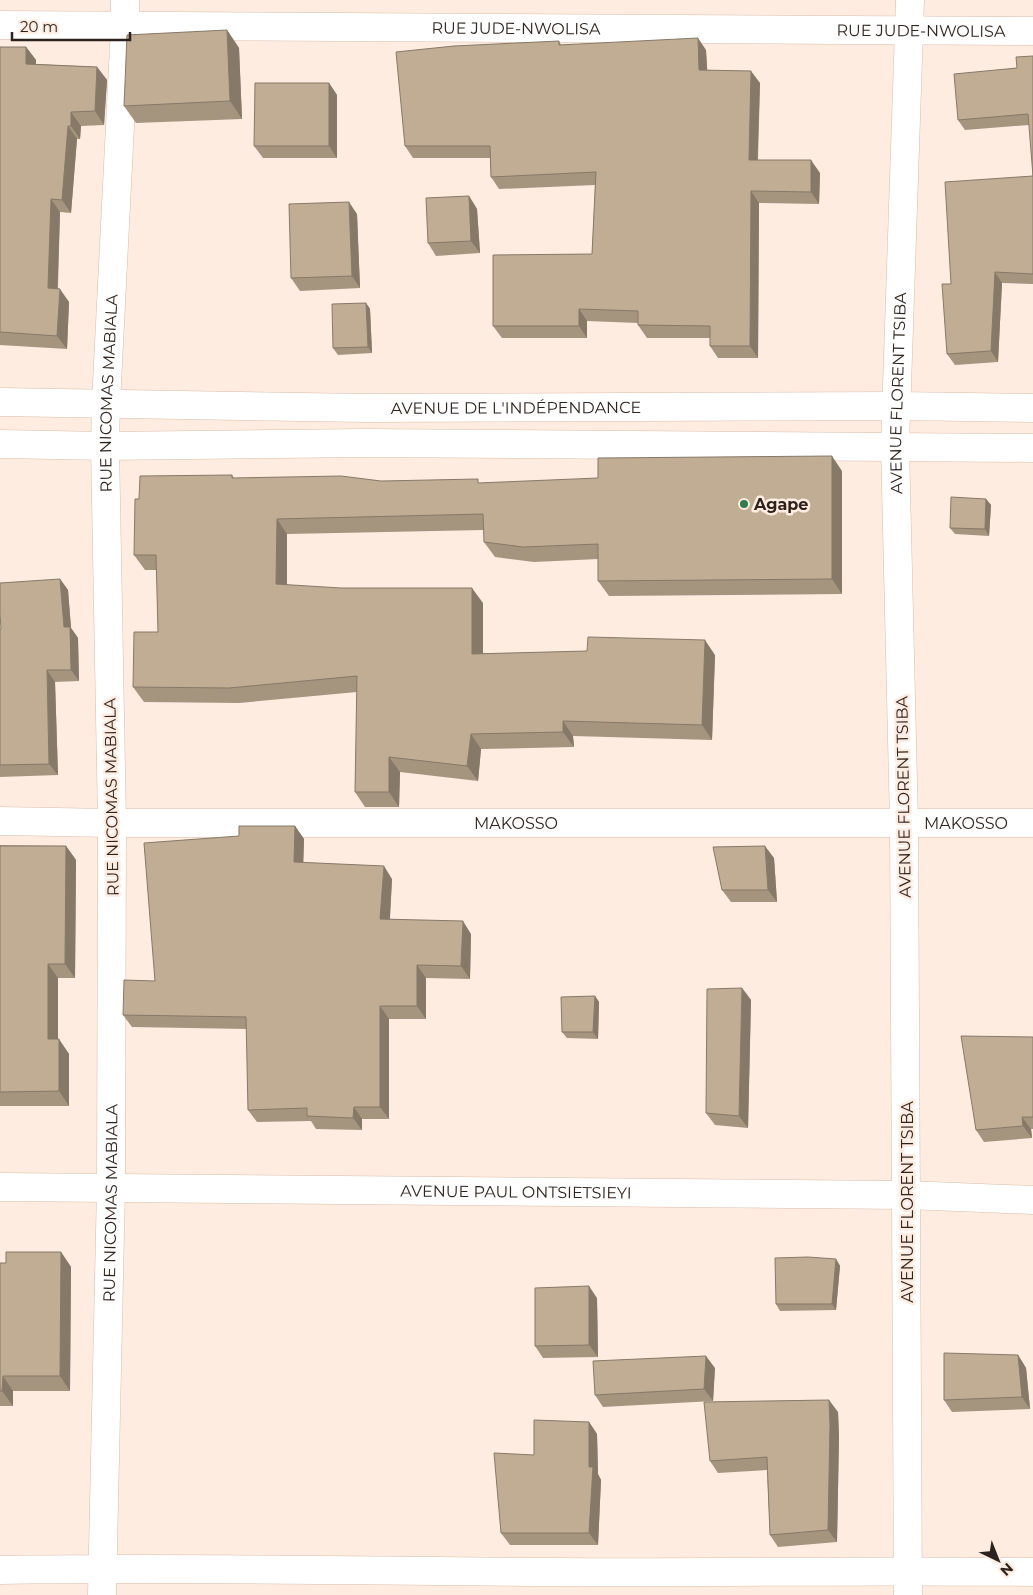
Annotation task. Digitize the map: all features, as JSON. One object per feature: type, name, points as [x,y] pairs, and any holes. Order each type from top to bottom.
[{"type":"street","name":"RUE NICOMAS MABIALA","points":[[102,1595],[111,1188],[112,823],[106,403],[125,0]]},
{"type":"street","name":"AVENUE FLORENT TSIBA","points":[[908,1583],[904,823],[895,446],[910,0]]},
{"type":"street","name":"RUE JUDE-NWOLISA","points":[[0,26],[1033,31]]},
{"type":"street","name":"AVENUE DE L'INDÉPENDANCE","points":[[0,402],[366,408],[897,406],[1033,408]]},
{"type":"street","points":[[0,444],[106,446],[366,442],[1033,448]]},
{"type":"street","name":"MAKOSSO","points":[[0,821],[112,823],[1033,823]]},
{"type":"street","name":"AVENUE PAUL ONTSIETSIEYI","points":[[0,1187],[907,1195],[1033,1200]]},
{"type":"street","points":[[0,1570],[102,1568],[559,1572],[908,1583],[1033,1572]]},
{"type":"building","points":[[227,30],[230,101],[124,106],[127,35]]},
{"type":"building","points":[[698,38],[699,70],[751,71],[749,160],[811,160],[811,192],[751,191],[750,346],[710,346],[710,326],[638,325],[638,311],[579,309],[579,326],[493,326],[493,255],[592,254],[596,172],[491,177],[490,146],[405,146],[396,52],[454,46],[559,41],[559,45]]},
{"type":"building","points":[[0,47],[26,47],[26,64],[97,67],[95,111],[71,112],[71,126],[68,126],[62,200],[51,199],[48,288],[60,289],[57,336],[0,332]]},
{"type":"building","points":[[1033,56],[1033,176],[1028,114],[958,120],[954,74],[1017,68],[1016,57]]},
{"type":"building","points":[[255,83],[329,83],[329,146],[254,146]]},
{"type":"building","points":[[1033,176],[1033,274],[995,272],[991,351],[947,354],[942,284],[951,284],[945,182]]},
{"type":"building","points":[[469,196],[471,241],[428,243],[426,198]]},
{"type":"building","points":[[349,202],[352,276],[291,278],[289,204]]},
{"type":"building","points":[[366,303],[368,347],[333,348],[332,304]]},
{"type":"building","points":[[832,456],[832,579],[598,581],[598,544],[523,547],[484,542],[483,514],[277,519],[276,584],[341,588],[472,588],[472,654],[587,651],[588,637],[705,640],[702,725],[563,721],[563,732],[471,734],[467,766],[389,757],[389,792],[355,792],[357,676],[229,688],[133,687],[134,632],[158,632],[156,555],[134,555],[135,499],[139,499],[140,476],[232,475],[232,478],[341,476],[381,481],[478,479],[478,483],[598,478],[598,458]]},
{"type":"building","points":[[951,497],[986,499],[985,529],[950,528]]},
{"type":"building","points":[[60,579],[64,627],[70,627],[71,670],[47,670],[49,764],[0,765],[0,583]]},
{"type":"building","points":[[239,826],[295,826],[294,862],[384,866],[380,919],[463,921],[461,966],[417,965],[417,1006],[380,1006],[380,1107],[354,1107],[353,1118],[307,1116],[307,1108],[248,1110],[246,1017],[123,1015],[124,980],[155,981],[144,843],[239,836]]},
{"type":"building","points":[[0,846],[66,846],[65,964],[48,964],[48,1039],[59,1039],[59,1091],[0,1092]]},
{"type":"building","points":[[765,846],[768,890],[722,890],[713,847]]},
{"type":"building","points":[[742,988],[739,1116],[706,1113],[707,989]]},
{"type":"building","points":[[595,996],[593,1032],[562,1032],[561,997]]},
{"type":"building","points":[[961,1036],[1033,1037],[1033,1117],[1022,1117],[1023,1126],[976,1130]]},
{"type":"building","points":[[6,1252],[61,1252],[60,1376],[3,1376],[2,1391],[0,1391],[0,1263],[6,1263]]},
{"type":"building","points":[[808,1257],[836,1259],[832,1304],[776,1304],[775,1258]]},
{"type":"building","points":[[589,1286],[589,1345],[535,1346],[535,1288]]},
{"type":"building","points":[[944,1353],[1018,1355],[1022,1397],[944,1400]]},
{"type":"building","points":[[706,1356],[704,1389],[595,1395],[593,1361]]},
{"type":"building","points":[[829,1400],[828,1530],[770,1535],[767,1457],[710,1461],[704,1402]]},
{"type":"building","points":[[534,1420],[589,1422],[589,1467],[593,1467],[589,1533],[501,1533],[494,1453],[534,1455]]},
{"type":"place","name":"Agape","points":[[744,504]]}]
